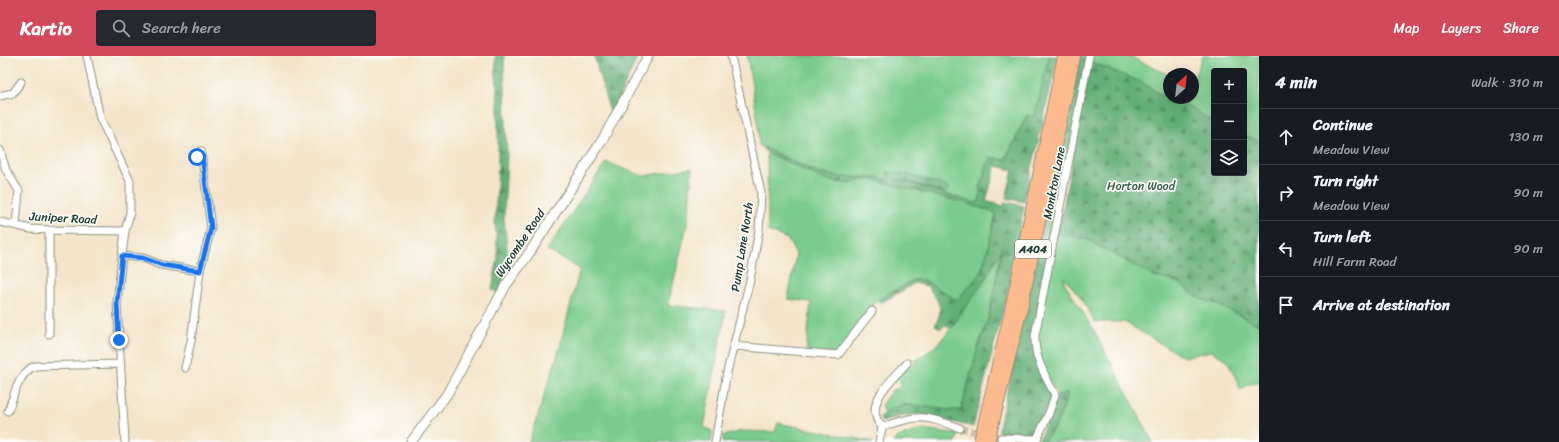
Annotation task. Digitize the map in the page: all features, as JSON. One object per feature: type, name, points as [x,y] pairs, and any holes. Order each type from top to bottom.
[{"type":"highway","name":"A404","points":[[980,442],[1010,315],[1064,56]]},
{"type":"highway","name":"A404","points":[[988,442],[1020,313],[1074,56]]},
{"type":"street","points":[[87,56],[100,118],[130,181],[130,213],[125,231],[117,303],[125,442]]},
{"type":"street","name":"Wycombe Road","points":[[411,442],[447,394],[506,285],[530,252],[603,139],[648,56]]},
{"type":"street","name":"Pump Lane North","points":[[715,442],[719,413],[733,346],[750,280],[758,230],[761,193],[731,56]]},
{"type":"street","name":"Monkton Lane","points":[[1001,438],[1037,439],[1049,413],[1055,394],[1038,362],[1035,348],[1035,336],[1089,56]]},
{"type":"street","points":[[0,96],[13,93],[21,82]]},
{"type":"street","points":[[0,150],[6,170],[19,191],[16,225]]},
{"type":"street","points":[[183,364],[191,341],[192,311],[211,228],[200,155]]},
{"type":"street","name":"Juniper Road","points":[[0,222],[32,229],[125,231]]},
{"type":"street","points":[[49,230],[46,322],[49,334]]},
{"type":"street","points":[[122,256],[143,258],[162,265],[200,271]]},
{"type":"street","points":[[733,346],[838,355],[872,311]]},
{"type":"street","points":[[879,442],[882,428],[876,418],[878,398],[882,390],[907,363]]},
{"type":"street","points":[[8,411],[21,389],[26,370],[34,366],[120,364]]},
{"type":"street","points":[[882,428],[909,418],[921,417],[934,419],[960,428]]},
{"type":"green space","points":[[495,56],[504,56],[507,155],[504,217],[508,258],[506,277],[498,294],[492,289],[498,257],[495,221],[498,169],[498,107]]},
{"type":"green space","points":[[594,56],[638,56],[615,106],[610,112]]},
{"type":"green space","points":[[747,56],[1049,56],[1035,116],[1027,116],[1005,160],[990,157],[980,189],[980,200],[975,206],[996,213],[987,252],[980,274],[956,301],[925,280],[913,280],[878,300],[836,353],[806,353],[811,302],[788,299],[796,254],[787,239],[768,231],[767,153],[759,145],[758,122]]},
{"type":"green space","points":[[1049,56],[1058,56],[1024,202],[1006,198],[1013,170],[996,166],[986,201],[1004,206],[1005,202],[1024,206],[1012,275],[973,427],[919,414],[907,415],[881,422],[880,417],[888,410],[897,406],[908,405],[961,410],[978,347],[988,320],[1002,248],[988,275],[951,328],[945,325],[941,329],[935,325],[940,313],[939,304],[927,286],[915,283],[881,303],[878,300],[913,280],[924,280],[957,300],[980,274],[996,213],[962,202],[869,179],[845,183],[828,181],[767,153],[763,147],[818,173],[843,177],[871,177],[901,181],[976,203],[980,200],[980,189],[990,157],[1005,160],[1027,115],[1035,116]]},
{"type":"green space","points":[[1079,56],[1087,56],[1033,335],[1036,359],[1052,395],[1035,436],[998,432],[1061,147]]},
{"type":"green space","points":[[1094,56],[1129,56],[1163,72],[1163,95],[1141,82],[1091,62]]},
{"type":"green space","points":[[1203,56],[1259,56],[1259,141],[1247,136],[1247,68],[1211,68],[1211,121],[1186,104],[1199,104],[1199,68],[1198,68]]},
{"type":"green space","name":"Horton Wood","points":[[1091,62],[1141,82],[1163,95],[1163,104],[1186,104],[1211,121],[1211,176],[1247,176],[1247,136],[1259,141],[1259,325],[1216,304],[1198,298],[1178,282],[1155,277],[1086,239],[1058,234]]},
{"type":"green space","points":[[606,162],[643,176],[692,168],[688,221],[668,305],[726,311],[704,427],[712,431],[711,442],[529,442],[557,357],[580,269],[547,250]]},
{"type":"green space","points":[[888,172],[910,175],[946,186],[950,189],[943,192],[887,176]]},
{"type":"green space","points":[[1058,234],[1086,239],[1155,277],[1178,282],[1198,298],[1216,304],[1259,325],[1259,383],[1249,384],[1241,390],[1227,360],[1211,351],[1184,357],[1124,322],[1095,322],[1081,298],[1064,277],[1064,282],[1092,327],[1153,442],[1043,442],[1059,419],[1064,407],[1067,393],[1057,395],[1042,364],[1036,344]]},
{"type":"green space","points":[[1002,246],[988,320],[978,347],[961,410],[950,411],[903,404],[884,413],[881,405],[893,389],[896,390],[902,384],[898,379],[915,361],[936,346],[951,328],[988,275]]},
{"type":"green space","points":[[1068,392],[1059,419],[1043,442],[1009,442],[1039,440],[1057,395]]},
{"type":"green space","points":[[778,423],[874,442],[723,442],[723,436],[741,431],[775,432]]},
{"type":"green space","points":[[923,429],[958,434],[956,442],[893,442],[898,437]]},
{"type":"tunnel","points":[[960,428],[1001,438]]},
{"type":"route","points":[[119,340],[117,303],[122,256],[143,258],[162,265],[200,271],[211,228],[202,156],[197,157]]}]
